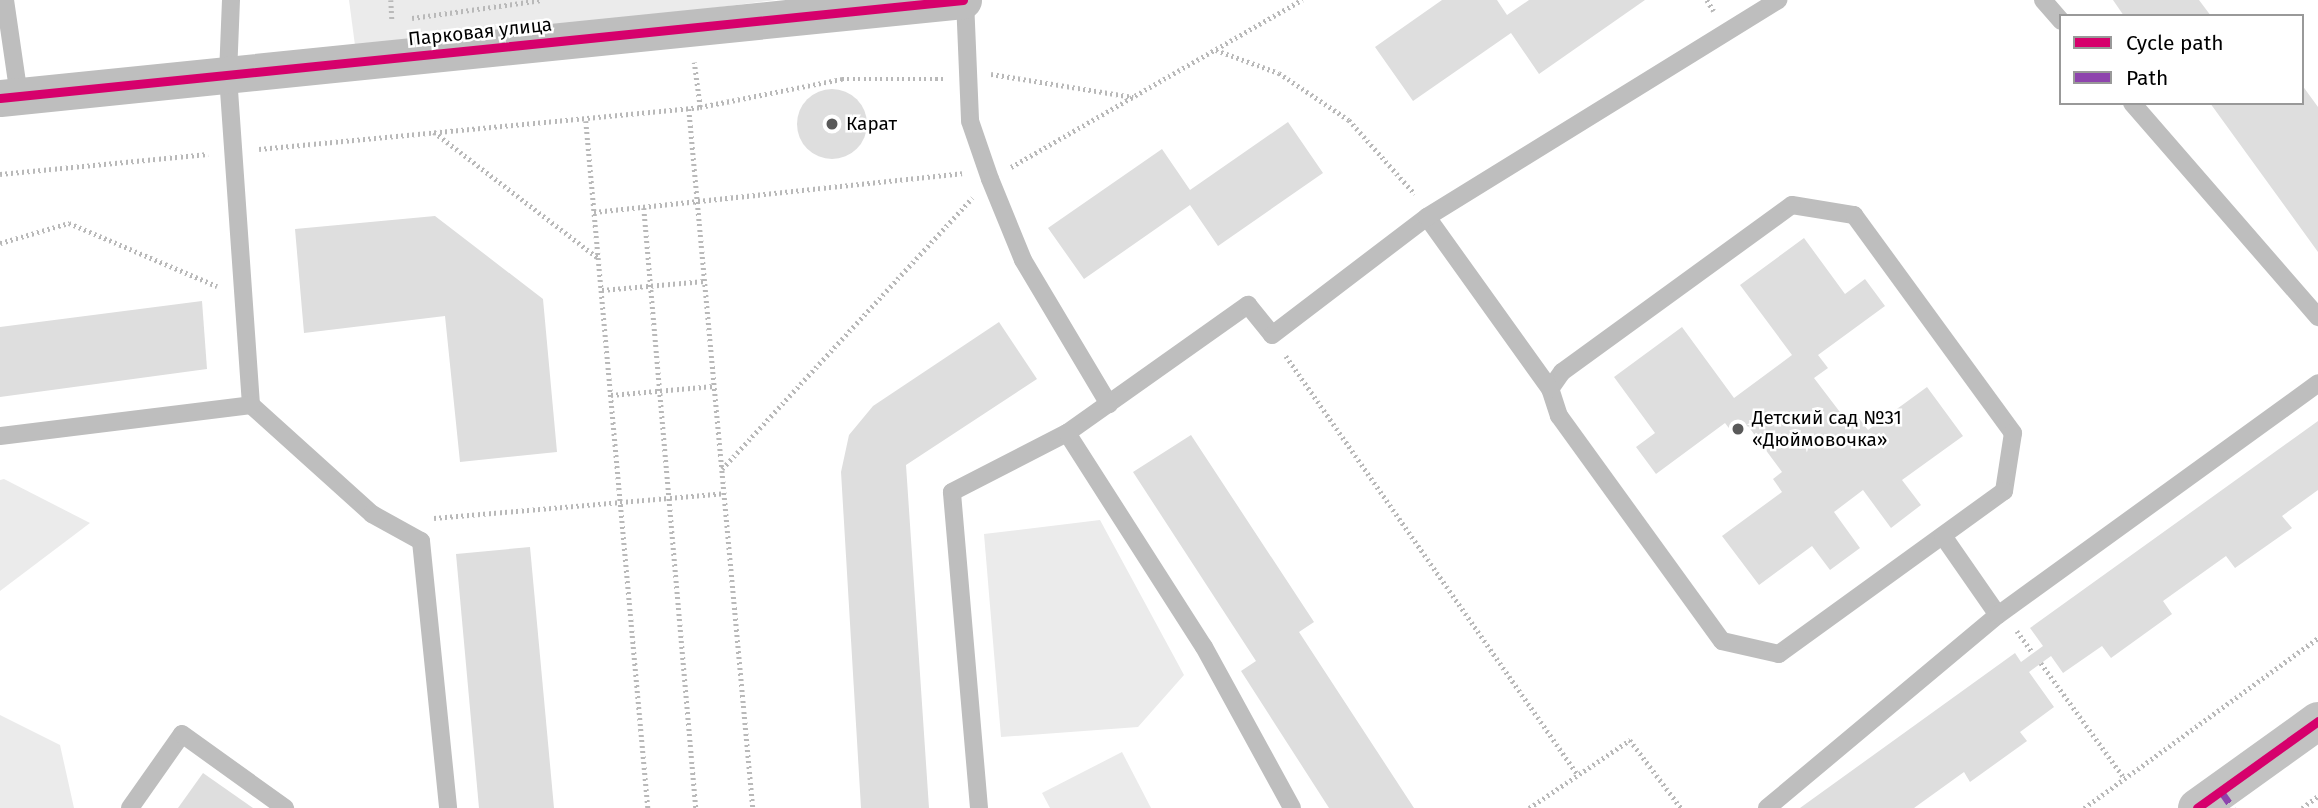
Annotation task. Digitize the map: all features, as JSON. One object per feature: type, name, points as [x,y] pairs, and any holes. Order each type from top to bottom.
[{"type":"street","name":"Парковая улица","points":[[10,97],[964,0]]},
{"type":"street","points":[[2217,802],[2318,721]]},
{"type":"lane","points":[[5,0],[10,97]]},
{"type":"lane","points":[[232,0],[228,76],[251,405],[372,514],[421,541],[448,808]]},
{"type":"lane","points":[[964,0],[970,121],[990,179],[1023,260],[1109,404]]},
{"type":"lane","points":[[979,808],[952,492],[1067,433],[1248,305],[1272,335],[1427,217],[1778,0]]},
{"type":"lane","points":[[2043,0],[2059,19]]},
{"type":"lane","points":[[2134,105],[2318,317]]},
{"type":"lane","points":[[1427,217],[1550,389],[1559,416],[1722,641],[1779,654],[2004,491],[2013,433],[1854,215],[1793,205],[1562,372],[1550,389]]},
{"type":"lane","points":[[1768,808],[1997,615],[2318,383]]},
{"type":"lane","points":[[0,436],[251,405]]},
{"type":"lane","points":[[1067,433],[1204,647],[1292,808]]},
{"type":"lane","points":[[1943,536],[1997,615]]},
{"type":"lane","points":[[130,808],[182,734],[285,808]]},
{"type":"path","points":[[391,0],[392,20],[542,0]]},
{"type":"path","points":[[722,469],[990,179],[1302,0]]},
{"type":"path","points":[[691,28],[700,107]]},
{"type":"path","points":[[1216,50],[1279,73],[1349,120],[1413,190],[1427,217]]},
{"type":"path","points":[[0,174],[433,132],[586,121],[700,107],[842,79],[968,76],[1061,82],[1133,97]]},
{"type":"path","points":[[689,108],[753,808]]},
{"type":"path","points":[[586,121],[648,808]]},
{"type":"path","points":[[433,132],[598,258]]},
{"type":"path","points":[[594,212],[698,203],[947,170],[990,179]]},
{"type":"path","points":[[644,208],[696,808]]},
{"type":"path","points":[[0,243],[69,223],[244,298]]},
{"type":"path","points":[[602,290],[705,281]]},
{"type":"path","points":[[1272,335],[1578,775]]},
{"type":"path","points":[[611,395],[715,386]]},
{"type":"path","points":[[421,541],[419,519],[724,493]]},
{"type":"path","points":[[2084,808],[2318,638]]},
{"type":"path","points":[[2041,663],[2125,779]]},
{"type":"path","points":[[1529,808],[1630,740],[1681,808]]},
{"type":"path","points":[[2302,808],[2318,796]]},
{"type":"shaded area","points":[[349,0],[776,0],[356,53]]},
{"type":"shaded area","points":[[4,479],[90,523],[0,591],[0,480]]},
{"type":"shaded area","points":[[1100,520],[1184,675],[1138,727],[1001,737],[984,534]]},
{"type":"shaded area","points":[[0,715],[60,745],[74,808],[0,808]]},
{"type":"shaded area","points":[[1122,752],[1151,808],[1050,808],[1042,793]]},
{"type":"building","points":[[1442,0],[1497,0],[1507,15],[1529,0],[1645,0],[1539,74],[1511,33],[1413,101],[1375,47]]},
{"type":"building","points":[[2113,0],[2199,0],[2210,14],[2123,14]]},
{"type":"building","points":[[2304,88],[2318,107],[2318,252],[2211,105],[2304,105]]},
{"type":"building","name":"Карат","points":[[832,89],[857,99],[867,124],[857,149],[832,159],[807,149],[797,124],[807,99]]},
{"type":"building","points":[[1288,122],[1323,173],[1218,246],[1190,205],[1084,279],[1048,228],[1162,149],[1190,190]]},
{"type":"building","points":[[435,216],[543,299],[557,452],[460,462],[445,316],[304,333],[295,229]]},
{"type":"building","points":[[1804,238],[1845,294],[1865,279],[1885,306],[1818,355],[1828,368],[1814,378],[1849,424],[1858,417],[1868,430],[1927,387],[1963,436],[1902,480],[1921,505],[1891,528],[1863,490],[1834,512],[1860,548],[1830,570],[1812,546],[1759,585],[1722,536],[1782,492],[1773,479],[1782,472],[1748,426],[1735,436],[1725,423],[1656,474],[1636,447],[1655,433],[1614,377],[1682,327],[1734,398],[1792,355],[1740,285]]},
{"type":"building","points":[[202,301],[207,369],[0,397],[0,327]]},
{"type":"building","points":[[999,322],[1037,379],[906,465],[929,808],[861,808],[841,472],[849,435],[873,406]]},
{"type":"building","points":[[2318,421],[2318,490],[2282,516],[2292,528],[2235,568],[2226,556],[2163,601],[2172,614],[2111,658],[2102,646],[2063,673],[2051,656],[2029,672],[2054,707],[2020,732],[2027,741],[1970,782],[1964,772],[1914,808],[1800,808],[2015,653],[2021,662],[2043,646],[2030,628]]},
{"type":"building","points":[[1191,435],[1314,622],[1299,632],[1414,808],[1329,808],[1241,671],[1256,661],[1133,472]]},
{"type":"building","points":[[530,547],[554,808],[479,808],[456,554]]},
{"type":"building","points":[[203,773],[253,808],[178,808]]},
{"type":"marked path","points":[[2221,791],[2233,808]]},
{"type":"cycle path","points":[[0,98],[963,0]]},
{"type":"cycle path","points":[[2197,808],[2318,721]]},
{"type":"place","name":"Карат","points":[[832,124]]},
{"type":"place","name":"Детский сад №31 «Дюймовочка»","points":[[1738,429]]}]
